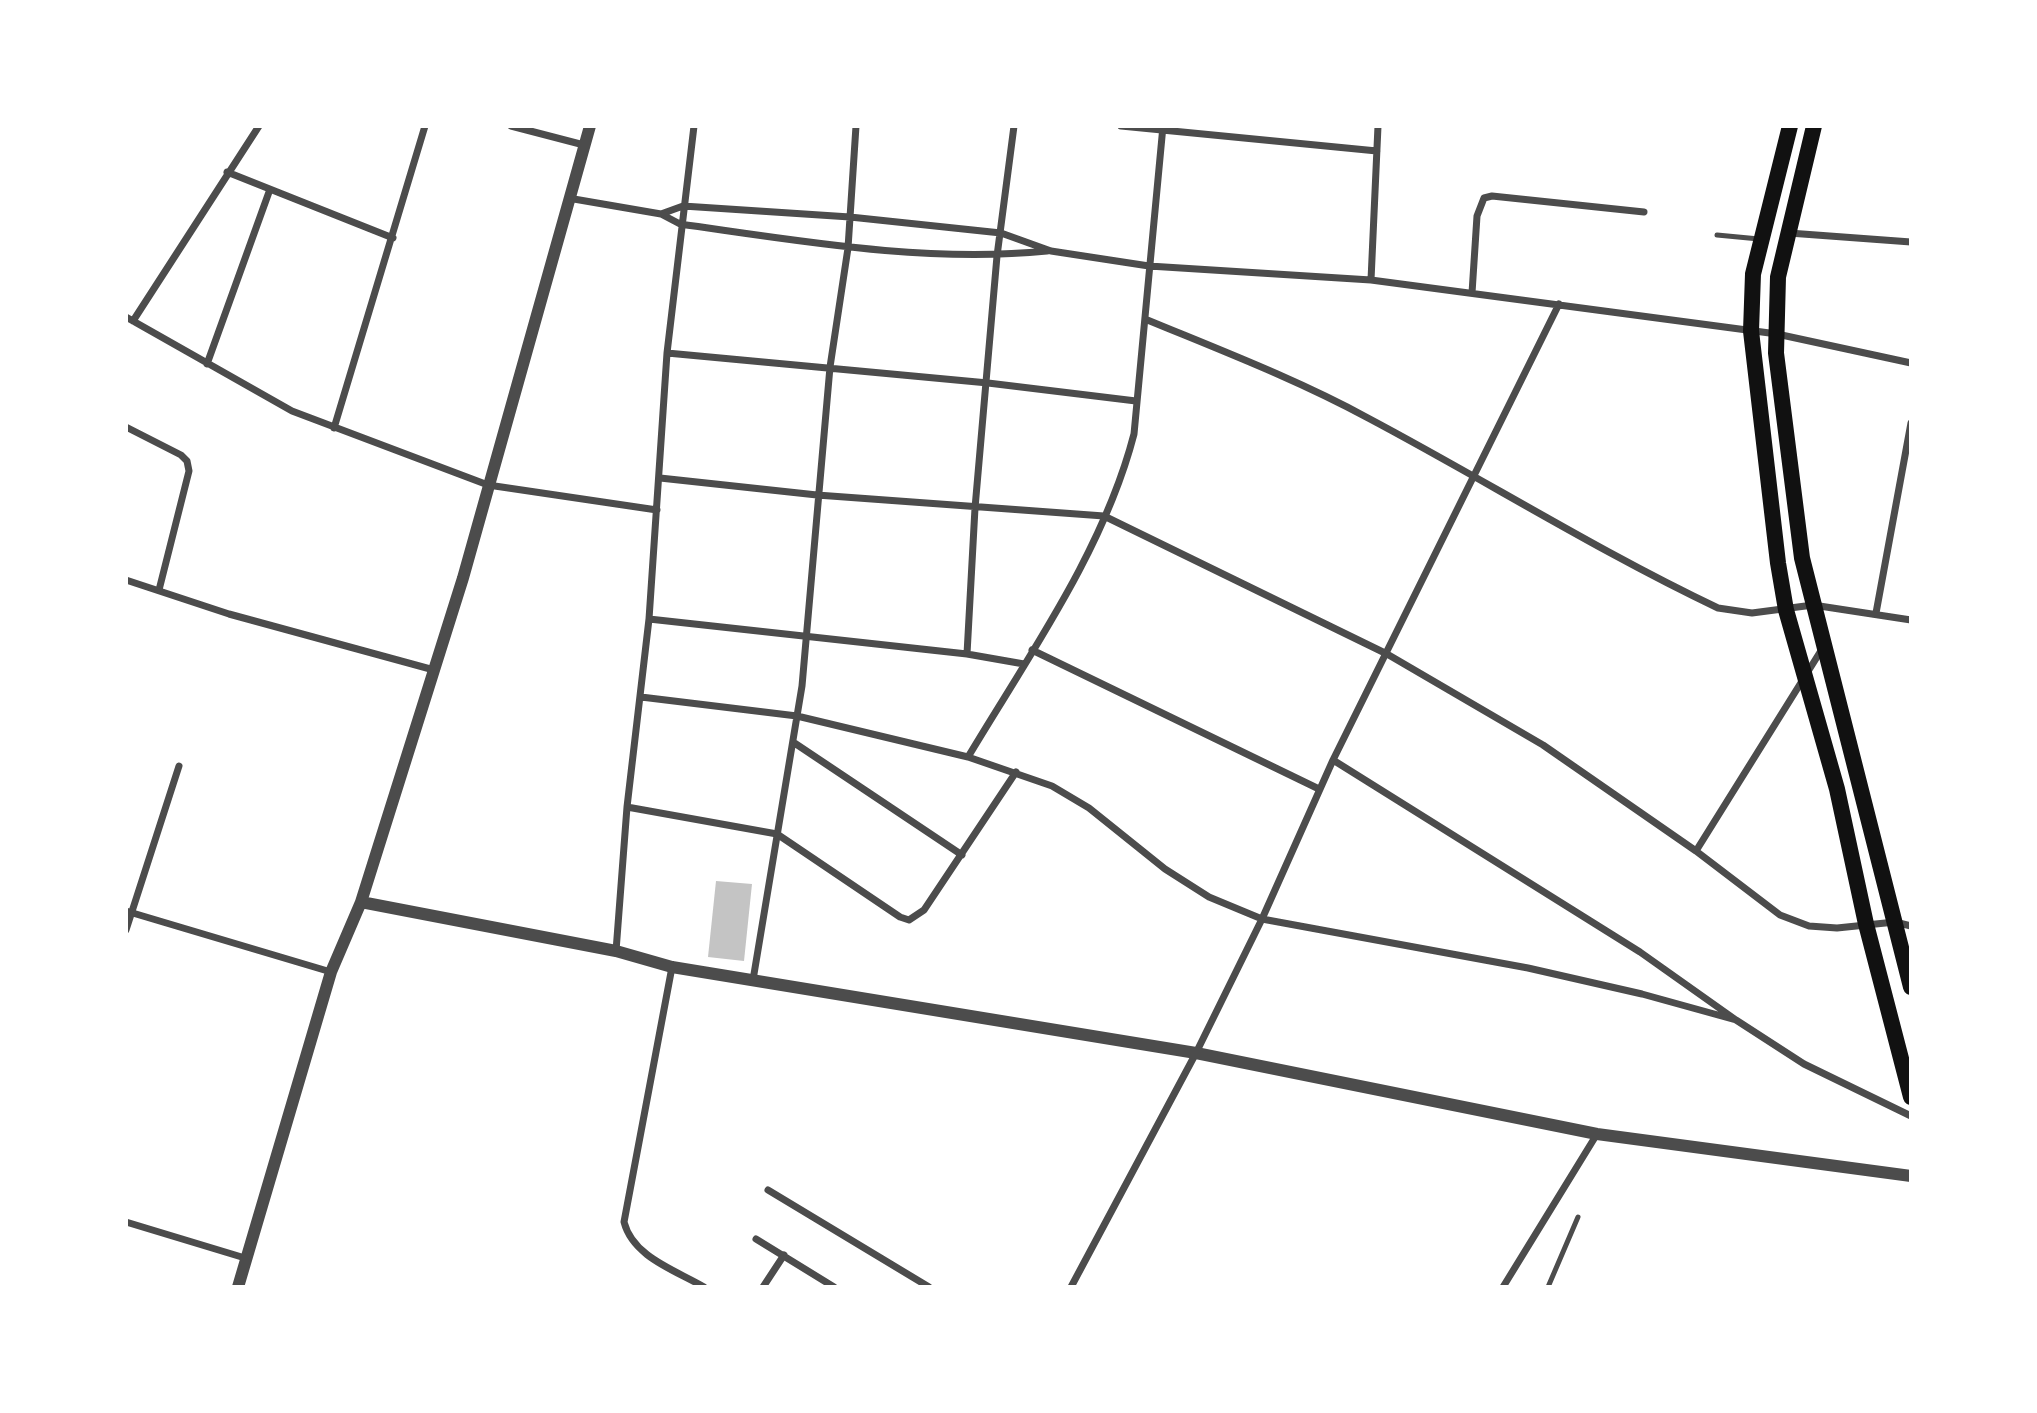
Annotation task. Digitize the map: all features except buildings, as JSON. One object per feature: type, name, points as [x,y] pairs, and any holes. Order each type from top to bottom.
[{"type":"main road","points":[[1790,126],[1753,274],[1751,331],[1786,610],[1837,789],[1866,924],[1911,1097]]},
{"type":"main road","points":[[1814,126],[1777,277],[1777,334],[1802,558],[1903,924],[1911,987]]},
{"type":"street","points":[[259,126],[129,319],[292,411],[488,485],[657,510]]},
{"type":"street","points":[[334,428],[425,126]]},
{"type":"street","points":[[511,126],[584,145]]},
{"type":"street","points":[[238,1287],[331,972],[361,901],[434,670],[590,126]]},
{"type":"street","points":[[616,951],[627,807],[649,619],[667,353],[680,224],[694,126]]},
{"type":"street","points":[[753,980],[797,716],[830,367],[849,248],[856,126]]},
{"type":"street","points":[[967,654],[975,508],[997,256],[1014,126]]},
{"type":"street","points":[[1121,126],[1377,151]]},
{"type":"street","points":[[1371,280],[1378,126]]},
{"type":"street","points":[[968,757],[1062,600],[1126,466],[1134,434],[1162,129]]},
{"type":"street","points":[[227,172],[269,192],[393,238]]},
{"type":"street","points":[[207,364],[269,192]]},
{"type":"street","points":[[1472,293],[1477,216],[1484,198],[1492,196],[1644,212]]},
{"type":"street","points":[[568,198],[661,214],[680,224],[849,248],[997,256],[1051,251]]},
{"type":"street","points":[[661,214],[683,206],[850,217],[1002,233],[1051,251],[1149,266],[1371,280],[1777,334],[1911,363]]},
{"type":"street","points":[[1788,233],[1911,242]]},
{"type":"street","points":[[1072,1287],[1196,1053],[1262,919],[1333,760],[1559,304]]},
{"type":"street","points":[[1144,319],[1278,373],[1368,417],[1472,478],[1718,608],[1752,613],[1813,605],[1911,620]]},
{"type":"street","points":[[667,353],[988,383],[1136,401]]},
{"type":"street","points":[[1876,613],[1911,423]]},
{"type":"street","points":[[126,426],[181,455],[187,461],[189,471],[159,590]]},
{"type":"street","points":[[660,478],[817,495],[1104,516],[1387,654],[1543,745],[1696,851],[1780,915],[1809,926],[1837,928],[1866,924],[1903,924]]},
{"type":"street","points":[[126,580],[229,614],[434,670]]},
{"type":"street","points":[[649,619],[967,654],[1024,664]]},
{"type":"street","points":[[1696,851],[1824,645]]},
{"type":"street","points":[[1032,650],[1320,789]]},
{"type":"street","points":[[641,697],[797,716],[968,757],[1016,772],[1052,786],[1089,808],[1165,869],[1209,897],[1262,919],[1528,968],[1642,994],[1736,1020]]},
{"type":"street","points":[[793,743],[961,855]]},
{"type":"street","points":[[1333,760],[1640,952],[1804,1064],[1911,1116]]},
{"type":"street","points":[[126,930],[129,912],[179,766]]},
{"type":"street","points":[[627,807],[777,834],[900,917],[909,920],[924,910],[1016,772]]},
{"type":"street","points":[[361,901],[616,951],[672,967],[1196,1053],[1597,1133],[1911,1176]]},
{"type":"street","points":[[129,912],[331,972]]},
{"type":"street","points":[[672,967],[624,1222],[637,1249],[704,1287]]},
{"type":"street","points":[[1503,1287],[1597,1133]]},
{"type":"street","points":[[768,1190],[929,1287]]},
{"type":"street","points":[[126,1222],[245,1258]]},
{"type":"street","points":[[756,1239],[834,1287]]},
{"type":"street","points":[[763,1287],[784,1255]]},
{"type":"lane","points":[[1717,235],[1761,240]]},
{"type":"lane","points":[[1548,1287],[1578,1217]]}]
